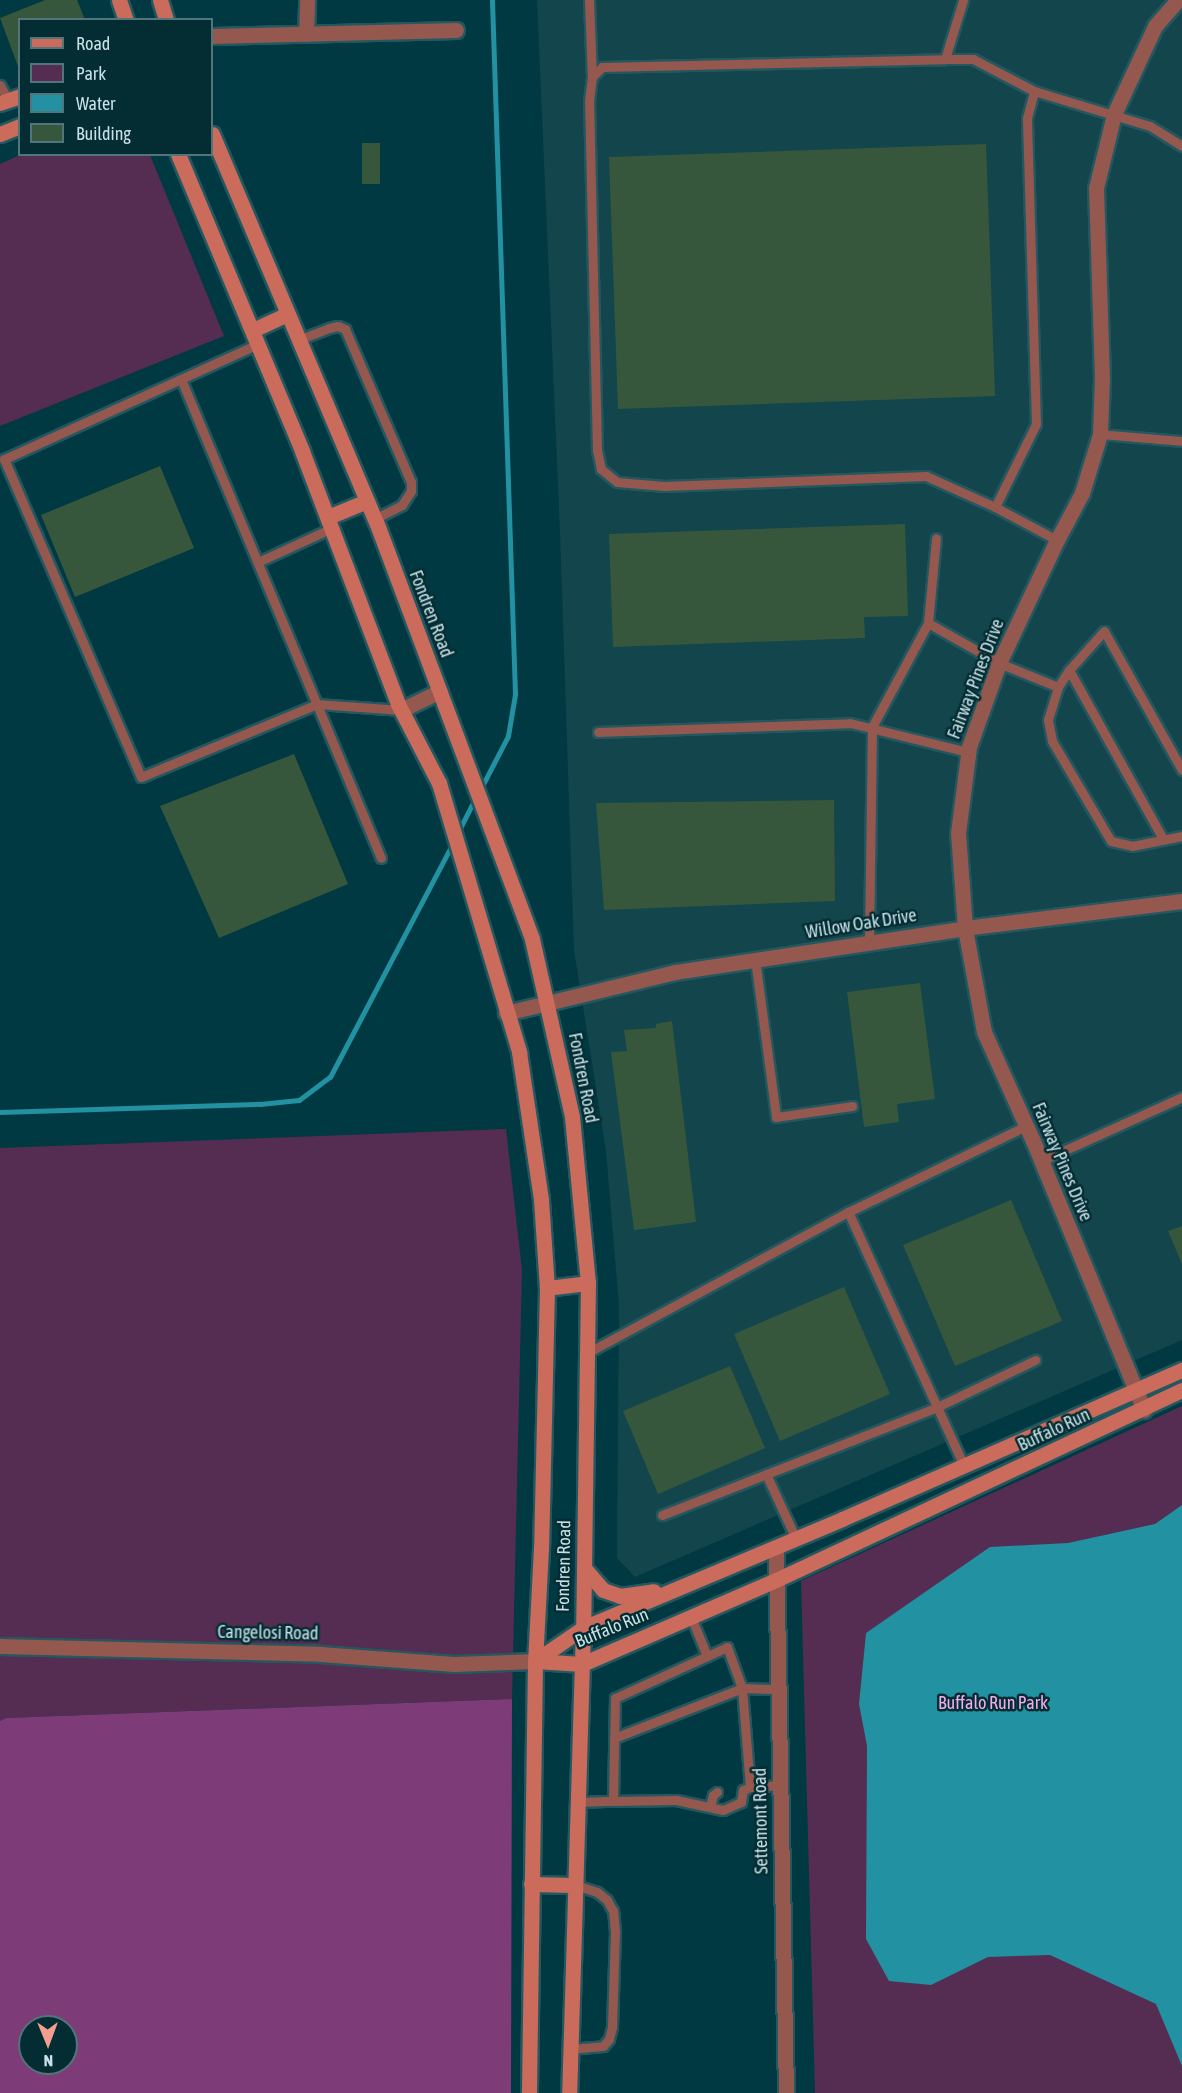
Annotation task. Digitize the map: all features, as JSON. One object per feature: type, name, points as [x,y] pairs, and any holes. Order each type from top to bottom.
[{"type":"main road","points":[[119,0],[125,18]]},
{"type":"main road","points":[[160,0],[165,18]]},
{"type":"main road","points":[[0,135],[18,127]]},
{"type":"main road","name":"Fondren Road","points":[[213,136],[367,501],[532,939],[549,1003],[572,1117],[588,1283],[583,1628],[569,2093]]},
{"type":"main road","name":"Fondren Road","points":[[179,156],[330,523],[401,710],[439,783],[519,1052],[541,1200],[547,1288],[541,1548],[535,1661],[529,2093]]},
{"type":"main road","points":[[255,337],[287,314]]},
{"type":"main road","points":[[330,523],[367,501]]},
{"type":"main road","points":[[547,1288],[588,1283]]},
{"type":"main road","name":"Buffalo Run","points":[[535,1661],[583,1628],[776,1548],[1182,1370]]},
{"type":"main road","name":"Buffalo Run","points":[[535,1661],[582,1664],[776,1580],[1144,1410],[1182,1390]]},
{"type":"main road","points":[[584,1568],[603,1590],[620,1596],[680,1587]]},
{"type":"main road","points":[[531,1884],[575,1885]]},
{"type":"street","points":[[306,34],[307,0]]},
{"type":"street","name":"Fairway Pines Drive","points":[[1144,1410],[1041,1161],[984,1032],[965,928],[958,832],[968,752],[999,663],[1057,540],[1082,493],[1100,434],[1102,378],[1096,188],[1114,114],[1155,26],[1178,0]]},
{"type":"street","points":[[213,36],[456,30]]},
{"type":"street","points":[[401,710],[440,692]]},
{"type":"street","name":"Willow Oak Drive","points":[[506,1013],[675,972],[965,928],[1182,901]]},
{"type":"street","name":"Settemont Road","points":[[776,1548],[786,2093]]},
{"type":"street","name":"Cangelosi Road","points":[[0,1646],[320,1654],[454,1664],[535,1661]]},
{"type":"lane","points":[[590,0],[592,77],[589,101],[597,450],[601,469],[616,482],[664,486],[926,476],[995,507],[1057,540]]},
{"type":"lane","points":[[945,59],[963,0]]},
{"type":"lane","points":[[592,77],[602,67],[973,58],[1034,91],[1150,126],[1182,146]]},
{"type":"lane","points":[[0,85],[9,100]]},
{"type":"lane","points":[[995,507],[1036,424],[1027,118],[1034,91]]},
{"type":"lane","points":[[298,340],[338,326],[345,329],[411,482],[408,499],[402,506],[374,519]]},
{"type":"lane","points":[[255,337],[181,379],[4,459],[141,777],[318,704],[401,710]]},
{"type":"lane","points":[[181,379],[381,858]]},
{"type":"lane","points":[[1100,434],[1182,441]]},
{"type":"lane","points":[[258,562],[330,523]]},
{"type":"lane","points":[[869,942],[872,728],[928,623],[936,538]]},
{"type":"lane","points":[[928,623],[999,663],[1059,687]]},
{"type":"lane","points":[[1182,770],[1104,631],[1069,670],[1059,687],[1048,720],[1052,741],[1111,841],[1132,846],[1182,836]]},
{"type":"lane","points":[[1069,670],[1163,839]]},
{"type":"lane","points":[[598,732],[850,723],[968,752]]},
{"type":"lane","points":[[755,959],[776,1117],[852,1106]]},
{"type":"lane","points":[[1041,1161],[1182,1097]]},
{"type":"lane","points":[[587,1353],[848,1212],[1026,1126]]},
{"type":"lane","points":[[848,1212],[964,1466]]},
{"type":"lane","points":[[662,1515],[937,1407],[1035,1360]]},
{"type":"lane","points":[[765,1474],[796,1539]]},
{"type":"lane","points":[[691,1617],[707,1656]]},
{"type":"lane","points":[[577,1802],[676,1800],[723,1810],[741,1802],[746,1788],[742,1688],[727,1647],[707,1656],[699,1665],[637,1692],[615,1698],[613,1801]]},
{"type":"lane","points":[[614,1738],[649,1720],[712,1694],[742,1688],[779,1689]]},
{"type":"lane","points":[[733,1785],[746,1788],[780,1785]]},
{"type":"lane","points":[[710,1807],[713,1795],[717,1792]]},
{"type":"lane","points":[[570,2049],[603,2046],[609,2038],[612,2027],[615,1944],[613,1911],[607,1900],[597,1892],[575,1885]]},
{"type":"shaded area","points":[[537,0],[1182,0],[1182,1340],[635,1577],[617,1558],[619,1306],[606,1151],[574,950],[560,532]]},
{"type":"shaded area","points":[[512,1699],[511,2093],[0,2093],[0,1721],[6,1718]]},
{"type":"green space","points":[[18,156],[150,156],[224,336],[0,426],[0,164]]},
{"type":"green space","points":[[506,1129],[522,1270],[512,1699],[6,1718],[0,1721],[0,1148]]},
{"type":"green space","name":"Buffalo Run Park","points":[[1182,1406],[1182,2093],[815,2093],[801,1581]]},
{"type":"water","points":[[1182,1505],[1182,2066],[1156,2004],[1050,1955],[988,1957],[931,1985],[889,1981],[866,1939],[867,1746],[859,1704],[866,1633],[990,1547],[1068,1543],[1155,1524]]},
{"type":"building","points":[[45,0],[77,0],[84,18],[18,18],[18,66],[0,18]]},
{"type":"building","points":[[362,143],[380,143],[380,184],[362,184]]},
{"type":"building","points":[[986,144],[995,396],[618,409],[609,157]]},
{"type":"building","points":[[160,466],[194,548],[75,597],[41,515]]},
{"type":"building","points":[[905,524],[908,616],[864,617],[865,638],[613,647],[609,534]]},
{"type":"building","points":[[294,754],[348,884],[219,938],[160,806]]},
{"type":"building","points":[[834,800],[835,901],[604,910],[596,803]]},
{"type":"building","points":[[920,983],[935,1099],[897,1104],[899,1122],[864,1127],[847,992]]},
{"type":"building","points":[[672,1021],[696,1222],[634,1230],[611,1052],[627,1051],[624,1030],[656,1028],[656,1024]]},
{"type":"building","points":[[1011,1200],[1062,1321],[955,1366],[903,1245]]},
{"type":"building","points":[[1182,1226],[1182,1264],[1168,1231]]},
{"type":"building","points":[[844,1287],[890,1394],[780,1441],[734,1334]]},
{"type":"building","points":[[730,1366],[765,1448],[658,1494],[623,1411]]},
{"type":"waterway","points":[[480,790],[508,736],[515,694],[492,0]]},
{"type":"waterway","points":[[458,832],[475,798]]},
{"type":"waterway","points":[[0,1112],[260,1104],[299,1100],[330,1077],[454,841]]}]
